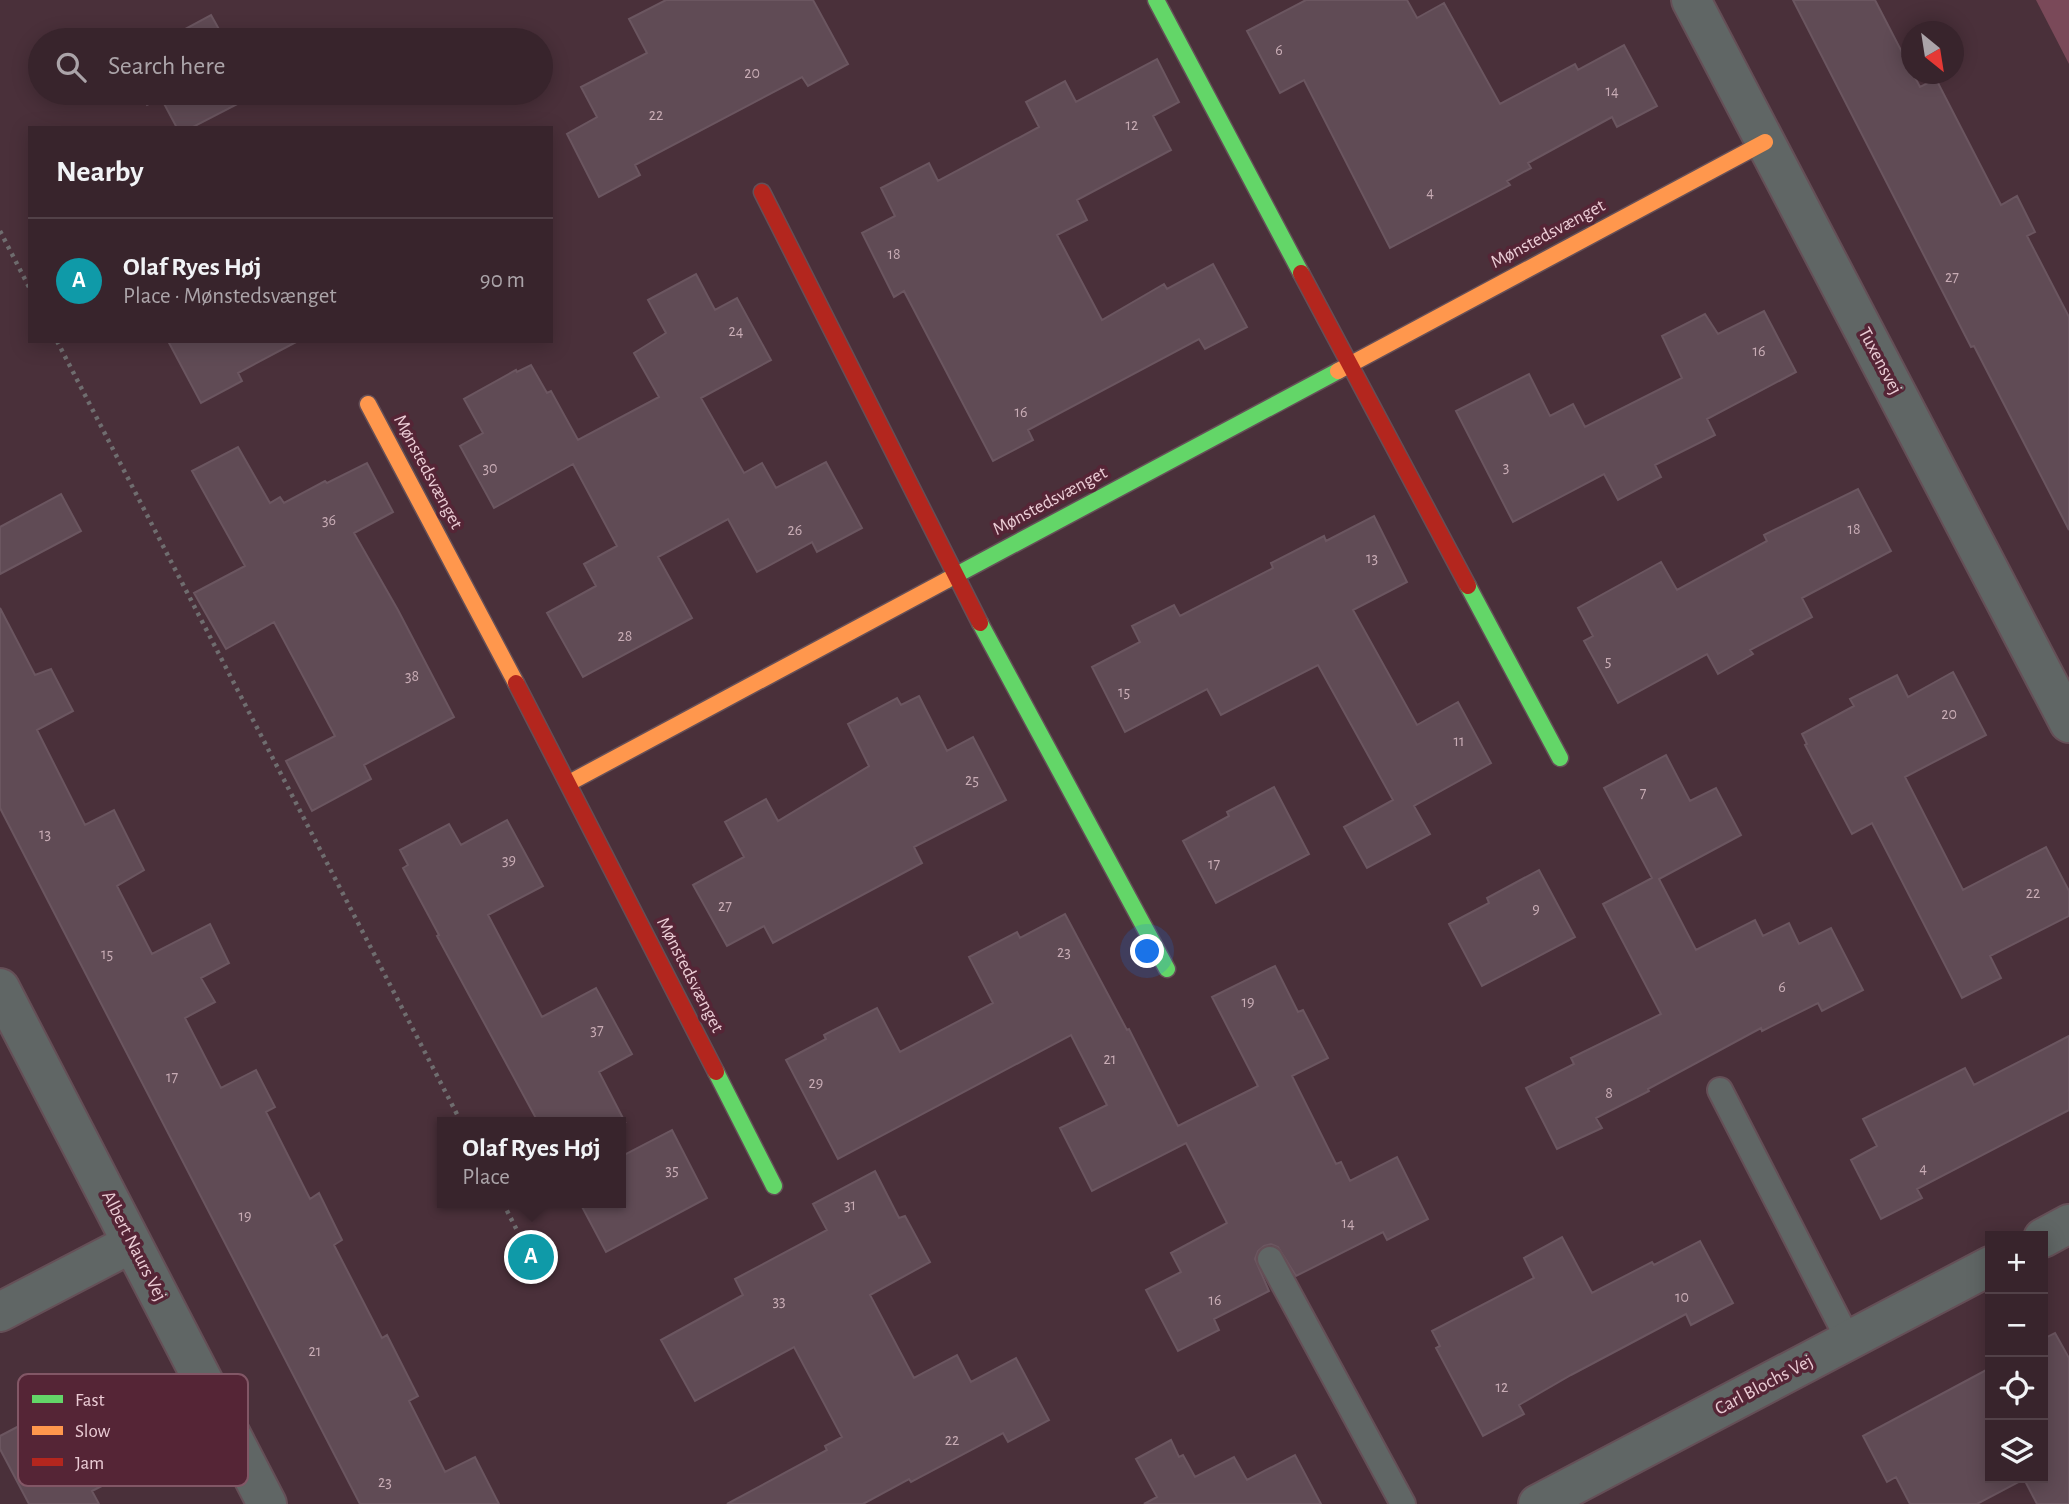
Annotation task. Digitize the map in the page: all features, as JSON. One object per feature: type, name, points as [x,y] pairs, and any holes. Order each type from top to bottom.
[{"type":"street","points":[[1156,0],[1560,758]]},
{"type":"street","name":"Tuxensvej","points":[[1691,0],[2069,723]]},
{"type":"street","name":"Mønstedsvænget","points":[[569,783],[1765,142]]},
{"type":"street","points":[[762,192],[954,576],[1167,969]]},
{"type":"street","name":"Mønstedsvænget","points":[[368,404],[569,783],[774,1186]]},
{"type":"street","name":"Albert Naurs Vej","points":[[0,988],[200,1374]]},
{"type":"street","points":[[2048,1235],[2069,1224]]},
{"type":"street","points":[[0,1312],[132,1243]]},
{"type":"street","name":"Carl Blochs Vej","points":[[1538,1504],[1985,1269]]},
{"type":"street","name":"Albert Naurs Vej","points":[[248,1467],[267,1504]]},
{"type":"lane","points":[[1720,1090],[1849,1341]]},
{"type":"lane","points":[[1270,1259],[1403,1504]]},
{"type":"path","points":[[0,231],[28,285]]},
{"type":"path","points":[[58,343],[458,1117]]},
{"type":"path","points":[[506,1208],[522,1240]]},
{"type":"shaded area","points":[[2036,0],[2069,0],[2069,64]]},
{"type":"building","points":[[666,0],[813,0],[848,64],[808,86],[802,77],[635,165],[640,175],[599,197],[567,134],[597,117],[581,87],[647,53],[629,19]]},
{"type":"building","points":[[1306,0],[1407,0],[1417,18],[1444,3],[1500,104],[1575,64],[1578,70],[1624,45],[1657,106],[1617,127],[1612,117],[1528,163],[1531,168],[1507,181],[1510,185],[1390,248],[1304,80],[1280,93],[1247,31]]},
{"type":"building","points":[[1793,0],[1875,0],[1901,50],[1901,84],[1918,84],[1920,87],[1939,84],[2001,205],[2017,196],[2035,232],[2027,236],[2069,317],[2069,530],[1974,346],[1971,347]]},
{"type":"building","points":[[211,15],[218,28],[187,28]]},
{"type":"building","points":[[1157,59],[1179,102],[1153,116],[1171,150],[1077,200],[1087,220],[1057,235],[1102,320],[1164,284],[1167,289],[1213,264],[1247,327],[1205,349],[1199,339],[1028,430],[1033,440],[993,461],[904,291],[894,297],[862,233],[895,216],[881,188],[929,163],[938,181],[1039,127],[1026,102],[1065,81],[1076,102]]},
{"type":"building","points":[[165,105],[236,105],[195,126],[176,126]]},
{"type":"building","points":[[696,274],[715,310],[737,298],[771,360],[701,398],[744,473],[762,463],[776,488],[826,462],[862,528],[817,552],[812,542],[757,572],[728,519],[658,557],[692,618],[583,677],[547,613],[596,586],[584,564],[617,546],[573,464],[494,508],[460,446],[483,433],[464,399],[516,370],[517,372],[531,365],[547,393],[551,391],[578,440],[659,397],[634,353],[666,333],[648,300]]},
{"type":"building","points":[[1764,311],[1796,372],[1707,419],[1715,435],[1655,465],[1661,477],[1618,500],[1604,474],[1513,522],[1456,411],[1529,374],[1550,416],[1573,404],[1585,427],[1682,378],[1662,336],[1705,314],[1718,334]]},
{"type":"building","points":[[169,343],[294,343],[238,373],[242,381],[201,403]]},
{"type":"building","points":[[238,447],[270,503],[280,497],[284,503],[367,463],[393,512],[354,533],[454,717],[364,765],[371,779],[312,811],[286,761],[335,736],[274,622],[226,649],[194,593],[245,566],[192,471]]},
{"type":"building","points":[[1858,489],[1891,551],[1802,598],[1812,617],[1750,650],[1753,654],[1718,674],[1707,654],[1618,703],[1584,641],[1593,636],[1578,608],[1661,562],[1677,590],[1767,541],[1764,535]]},
{"type":"building","points":[[61,494],[81,531],[0,574],[0,527]]},
{"type":"building","points":[[1374,516],[1407,582],[1353,610],[1417,725],[1458,702],[1491,763],[1414,806],[1430,834],[1367,868],[1344,827],[1393,800],[1318,665],[1221,715],[1207,689],[1125,732],[1092,667],[1140,642],[1132,626],[1174,605],[1180,616],[1273,568],[1271,563],[1324,536],[1326,541]]},
{"type":"building","points":[[0,608],[35,675],[51,669],[73,711],[37,730],[85,825],[114,810],[144,870],[117,886],[152,954],[210,924],[229,963],[201,978],[215,1002],[185,1018],[221,1088],[256,1070],[275,1107],[266,1112],[310,1199],[319,1193],[342,1240],[334,1245],[382,1338],[387,1335],[418,1396],[409,1401],[445,1472],[475,1457],[499,1504],[360,1504],[0,808]]},
{"type":"building","points":[[1953,672],[1986,735],[1905,777],[1963,890],[2046,847],[2069,891],[2069,916],[1990,956],[2001,978],[1962,998],[1872,823],[1852,834],[1805,745],[1807,744],[1802,734],[1854,706],[1850,699],[1897,675],[1908,697]]},
{"type":"building","points":[[919,696],[947,751],[973,737],[1006,800],[914,847],[922,863],[773,943],[764,926],[727,946],[693,885],[744,857],[725,822],[766,799],[778,821],[869,766],[848,724],[897,698],[901,705]]},
{"type":"building","points":[[1666,755],[1690,801],[1716,788],[1741,835],[1659,879],[1696,950],[1755,920],[1763,936],[1789,923],[1799,944],[1831,928],[1863,990],[1822,1011],[1818,1003],[1762,1031],[1761,1028],[1596,1118],[1602,1128],[1557,1149],[1526,1088],[1574,1064],[1571,1058],[1661,1014],[1603,904],[1652,878],[1604,788]]},
{"type":"building","points":[[1274,787],[1309,854],[1216,903],[1183,841],[1229,816],[1227,812]]},
{"type":"building","points":[[507,820],[543,886],[488,915],[542,1017],[596,988],[632,1054],[599,1072],[622,1117],[535,1117],[403,868],[408,865],[400,850],[449,824],[461,845]]},
{"type":"building","points":[[1539,870],[1575,937],[1482,986],[1449,924],[1489,903],[1487,898]]},
{"type":"building","points":[[1065,914],[1127,1030],[1129,1029],[1178,1126],[1258,1086],[1212,997],[1275,966],[1298,1012],[1303,1010],[1328,1058],[1292,1076],[1336,1164],[1341,1162],[1350,1181],[1397,1157],[1428,1219],[1387,1240],[1383,1232],[1296,1276],[1278,1247],[1271,1244],[1264,1246],[1255,1259],[1269,1291],[1214,1319],[1219,1330],[1178,1351],[1146,1290],[1181,1272],[1171,1253],[1227,1223],[1186,1143],[1092,1191],[1060,1128],[1107,1105],[1071,1035],[838,1159],[786,1060],[826,1039],[824,1035],[877,1008],[900,1052],[993,1003],[969,957],[1017,932],[1020,938]]},
{"type":"building","points":[[2069,1036],[2069,1110],[1917,1189],[1922,1198],[1881,1219],[1851,1160],[1877,1146],[1863,1119],[1965,1068],[1974,1085]]},
{"type":"building","points":[[672,1130],[707,1198],[606,1252],[583,1208],[626,1208],[626,1154]]},
{"type":"building","points":[[875,1171],[899,1218],[905,1216],[930,1262],[870,1295],[914,1378],[957,1355],[971,1382],[1016,1358],[1049,1420],[1008,1442],[1003,1433],[863,1504],[727,1504],[827,1450],[825,1446],[842,1437],[794,1347],[695,1401],[661,1340],[743,1295],[735,1279],[827,1230],[813,1204]]},
{"type":"building","points":[[1562,1237],[1592,1293],[1700,1241],[1733,1303],[1691,1325],[1686,1314],[1571,1375],[1519,1405],[1524,1414],[1483,1436],[1436,1348],[1440,1346],[1432,1331],[1534,1278],[1524,1258]]},
{"type":"building","points":[[2055,1333],[2069,1358],[2069,1504],[2037,1504],[2026,1483],[2048,1483],[2048,1336]]},
{"type":"building","points":[[1985,1371],[1985,1483],[2016,1483],[1977,1504],[1910,1504],[1896,1477],[1887,1482],[1863,1436]]},
{"type":"building","points":[[18,1427],[18,1483],[0,1449],[0,1436]]},
{"type":"building","points":[[1171,1440],[1179,1457],[1183,1455],[1195,1477],[1234,1457],[1247,1480],[1295,1455],[1321,1504],[1144,1504],[1157,1497],[1136,1459]]},
{"type":"building","points":[[20,1486],[102,1486],[92,1491],[99,1504],[29,1504]]},
{"type":"traffic: fast","points":[[1156,0],[1301,273]]},
{"type":"traffic: fast","points":[[947,580],[1338,371]]},
{"type":"traffic: fast","points":[[1468,586],[1560,758]]},
{"type":"traffic: fast","points":[[980,623],[1167,969]]},
{"type":"traffic: fast","points":[[716,1072],[774,1186]]},
{"type":"traffic: slow","points":[[1338,371],[1765,142]]},
{"type":"traffic: slow","points":[[368,404],[516,683]]},
{"type":"traffic: slow","points":[[569,783],[947,580]]},
{"type":"traffic: jam","points":[[762,192],[980,623]]},
{"type":"traffic: jam","points":[[1301,273],[1468,586]]},
{"type":"traffic: jam","points":[[516,683],[716,1072]]},
{"type":"place","name":"Olaf Ryes Høj","points":[[531,1257]]}]
